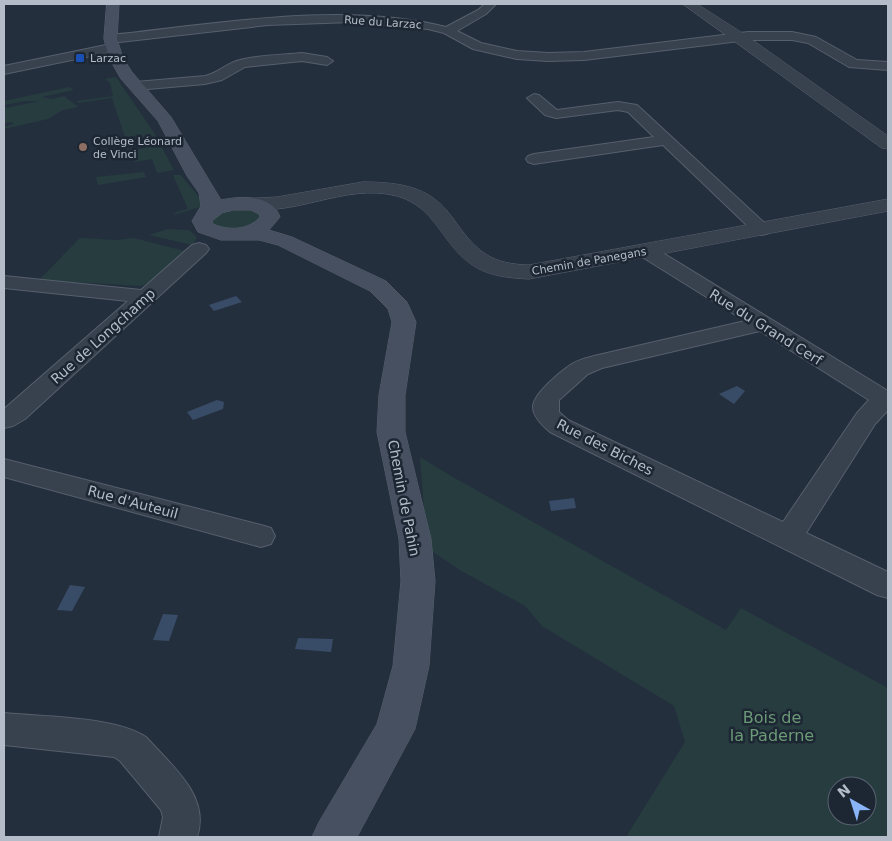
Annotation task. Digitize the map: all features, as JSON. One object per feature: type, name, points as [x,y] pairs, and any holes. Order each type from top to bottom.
[{"type":"main road","points":[[113,4],[110,27],[112,47],[127,76],[161,114],[197,178],[209,192],[212,202],[204,230]]},
{"type":"main road","points":[[209,192],[265,208],[270,214],[270,217],[262,227],[240,234]]},
{"type":"main road","points":[[204,230],[222,206],[246,203]]},
{"type":"main road","name":"Chemin de Pahin","points":[[270,217],[271,228],[285,241]]},
{"type":"main road","name":"Chemin de Pahin","points":[[204,230],[216,233],[260,234],[285,241],[378,286],[399,307],[404,322],[392,395],[390,432],[415,538],[418,581],[411,666],[395,729],[334,837]]},
{"type":"street","points":[[448,31],[482,12],[491,4]]},
{"type":"street","points":[[689,4],[887,141]]},
{"type":"street","points":[[267,8],[268,22]]},
{"type":"street","points":[[352,19],[367,10]]},
{"type":"street","name":"Rue du Larzac","points":[[4,70],[112,47],[268,22],[352,19],[416,24],[448,31],[469,43],[489,49],[517,55],[548,57],[584,56],[739,37],[792,36],[807,38]]},
{"type":"street","points":[[807,38],[815,35],[824,35]]},
{"type":"street","points":[[807,38],[848,62],[861,65],[888,66]]},
{"type":"street","points":[[136,86],[205,80],[219,76],[232,67],[242,64],[302,57],[327,61]]},
{"type":"street","points":[[861,65],[858,68],[873,79]]},
{"type":"street","points":[[534,98],[550,112],[556,114],[618,106],[630,107],[762,229]]},
{"type":"street","points":[[534,159],[666,140]]},
{"type":"street","name":"Chemin de Panegans","points":[[246,203],[275,203],[357,188],[392,190],[410,194],[433,207],[472,257],[485,264],[509,271],[535,272],[888,205]]},
{"type":"street","name":"Chemin de Panegans","points":[[270,217],[279,208],[296,199]]},
{"type":"street","name":"Rue de Longchamp","points":[[4,420],[16,413],[146,297],[204,230]]},
{"type":"street","name":"Rue du Grand Cerf","points":[[646,251],[888,400]]},
{"type":"street","points":[[4,282],[146,297]]},
{"type":"street","name":"Rue des Biches","points":[[762,324],[587,366],[549,396],[545,408],[549,418],[559,426],[888,586]]},
{"type":"street","points":[[788,537],[866,419],[876,408],[888,400]]},
{"type":"street","name":"Rue d'Auteuil","points":[[4,468],[261,536]]},
{"type":"street","points":[[4,730],[114,740],[128,745],[178,800],[182,817],[182,828],[178,837]]},
{"type":"green space","points":[[116,77],[154,133],[174,170],[157,173],[152,159],[134,162],[130,150],[145,148],[146,141],[140,135],[125,137],[112,98],[78,103],[77,101],[113,96],[110,83],[105,79]]},
{"type":"green space","points":[[69,87],[74,90],[42,97],[52,99],[64,96],[78,107],[63,110],[48,119],[4,129],[4,127],[14,124],[12,122],[4,123],[4,108],[40,101],[25,101],[4,105],[4,101]]},
{"type":"green space","points":[[144,172],[146,177],[98,185],[96,177]]},
{"type":"green space","points":[[173,175],[181,175],[203,202],[200,207],[174,215],[176,212],[188,209]]},
{"type":"green space","points":[[234,207],[257,211],[260,218],[250,225],[236,229],[223,229],[212,223],[213,216]]},
{"type":"green space","points":[[168,229],[189,230],[197,237],[192,245],[149,235]]},
{"type":"green space","points":[[80,238],[117,240],[134,238],[185,251],[149,283],[141,286],[39,280]]},
{"type":"green space","name":"Bois de la Paderne","points":[[420,457],[726,630],[741,608],[888,688],[888,837],[626,837],[685,742],[674,706],[542,626],[525,606],[460,570],[427,548]]},
{"type":"water","points":[[236,296],[242,302],[214,311],[209,305]]},
{"type":"water","points":[[737,386],[745,391],[734,404],[719,394]]},
{"type":"water","points":[[217,400],[224,402],[223,409],[193,420],[187,412]]},
{"type":"water","points":[[574,498],[576,508],[551,511],[549,501]]},
{"type":"water","points":[[70,585],[85,587],[72,611],[57,610]]},
{"type":"water","points":[[163,614],[178,615],[169,641],[153,640]]},
{"type":"water","points":[[298,638],[333,639],[331,652],[295,649]]},
{"type":"place","name":"Larzac","points":[[80,58]]},
{"type":"place","name":"Collège Léonard de Vinci","points":[[83,147]]}]
